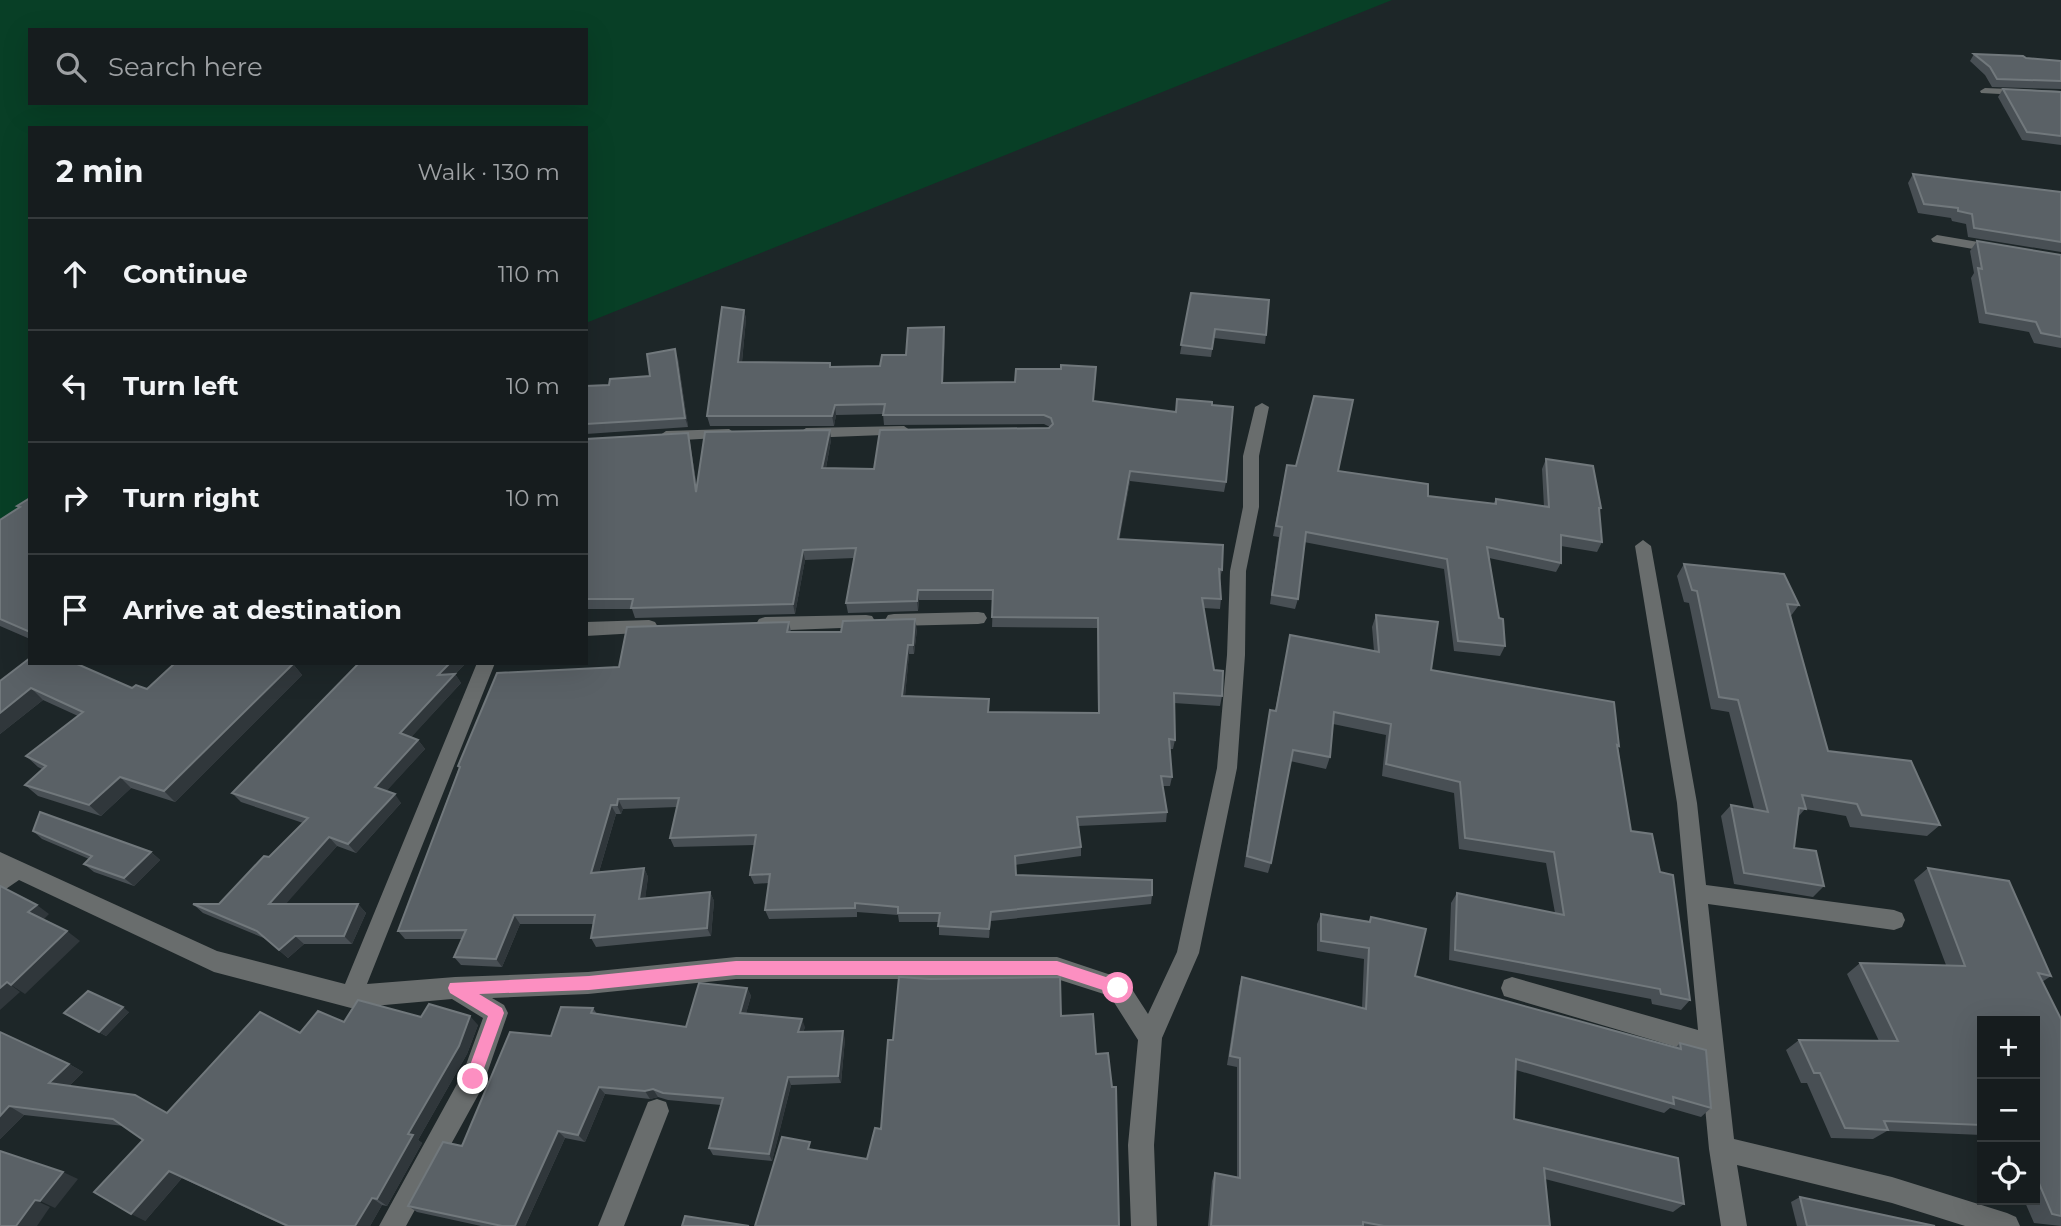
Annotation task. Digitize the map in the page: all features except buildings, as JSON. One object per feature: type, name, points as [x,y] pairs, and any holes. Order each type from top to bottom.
[{"type":"street","points":[[1985,91],[2061,94]]},
{"type":"street","points":[[1937,239],[2006,250]]},
{"type":"street","points":[[1144,1226],[1142,1145],[1150,1037],[1188,953],[1227,768],[1237,655],[1238,571],[1251,507],[1251,456],[1262,407]]},
{"type":"street","points":[[794,433],[918,431]]},
{"type":"street","points":[[645,436],[742,434]]},
{"type":"street","points":[[1643,546],[1687,803],[1722,1149],[1734,1226]]},
{"type":"street","points":[[748,624],[978,618]]},
{"type":"street","points":[[588,628],[667,626]]},
{"type":"street","points":[[351,997],[485,665]]},
{"type":"street","points":[[6,871],[214,961],[351,997],[456,988],[589,983],[736,968],[1057,968],[1118,988],[1150,1037]]},
{"type":"street","points":[[1696,892],[1894,920]]},
{"type":"street","points":[[392,1226],[473,1079],[496,1013],[456,988]]},
{"type":"street","points":[[1512,988],[1712,1046]]},
{"type":"street","points":[[611,1226],[657,1111]]},
{"type":"street","points":[[1722,1149],[1892,1189],[2007,1226]]},
{"type":"green space","points":[[0,0],[1392,0],[588,322],[588,126],[28,126],[28,547],[0,558]]},
{"type":"route","points":[[473,1079],[496,1013],[456,988],[589,983],[736,968],[1057,968],[1118,988]]}]
